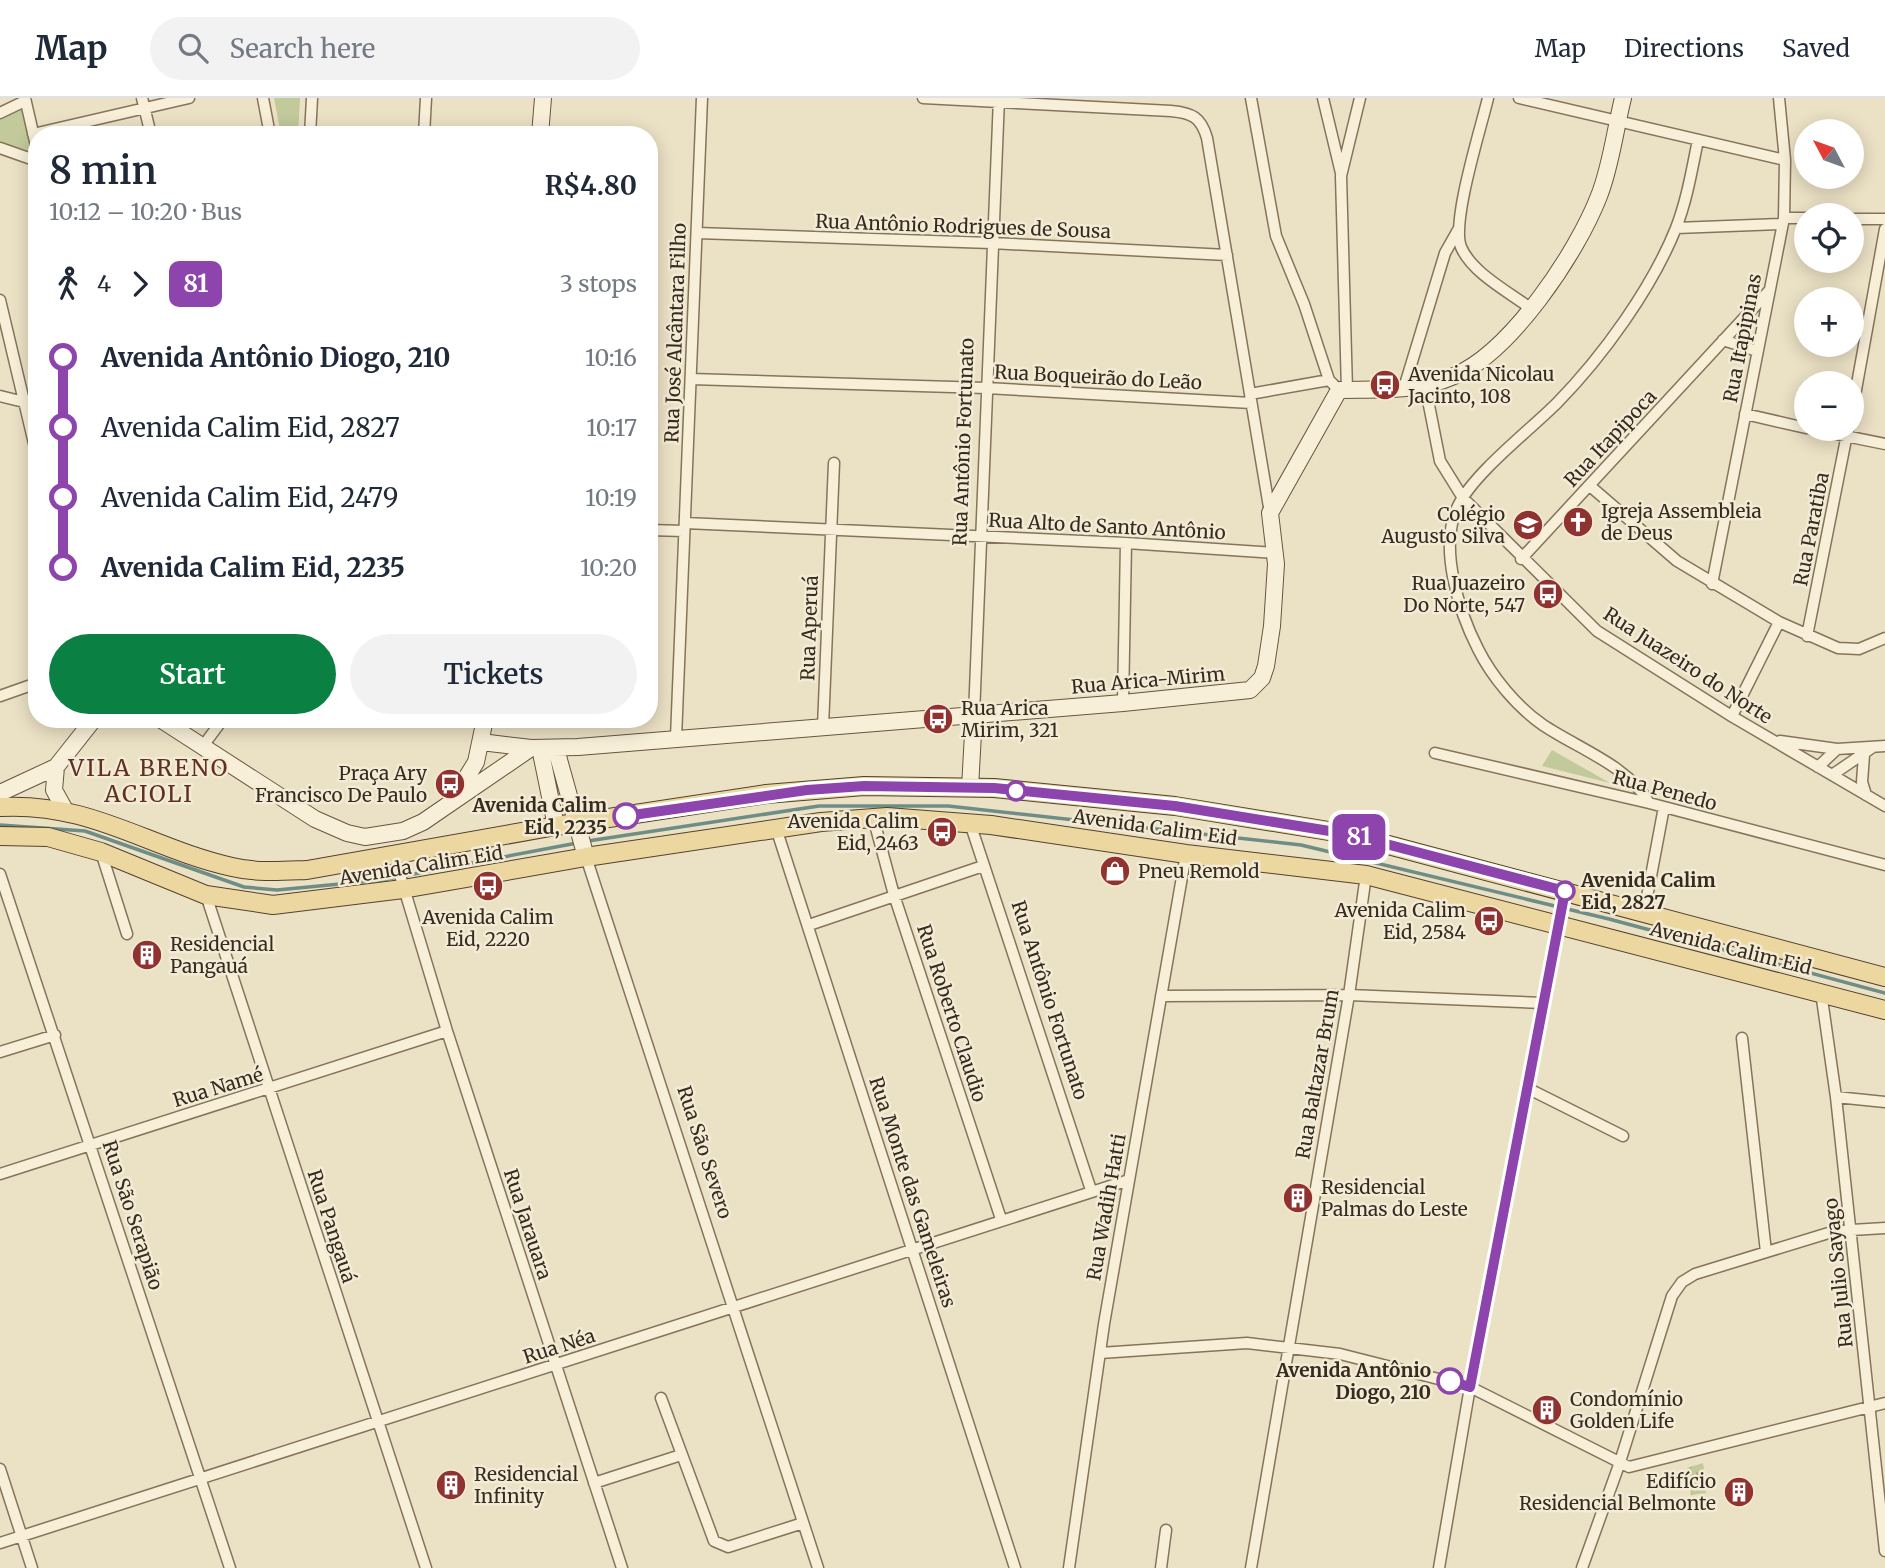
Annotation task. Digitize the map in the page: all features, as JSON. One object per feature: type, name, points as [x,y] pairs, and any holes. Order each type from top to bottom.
[{"type":"main road","name":"Avenida Calim Eid","points":[[0,836],[48,837],[101,852],[206,895],[273,905],[403,889],[582,841],[807,790],[864,786],[970,788],[1175,806],[1348,834],[1564,895],[1644,913],[1885,977]]},
{"type":"main road","name":"Avenida Calim Eid","points":[[0,807],[65,810],[94,817],[195,856],[250,870],[307,870],[556,826],[582,841],[776,828],[873,817],[970,823],[1186,854],[1366,875],[1560,919],[1730,971],[1885,1010]]},
{"type":"street","points":[[62,126],[144,103],[189,98]]},
{"type":"street","points":[[263,98],[268,126]]},
{"type":"street","points":[[310,126],[312,98]]},
{"type":"street","points":[[424,126],[426,98]]},
{"type":"street","points":[[541,126],[543,98]]},
{"type":"street","name":"Rua José Alcântara Filho","points":[[676,738],[702,98]]},
{"type":"street","name":"Rua Arica-Mirim","points":[[481,742],[542,748],[1240,693],[1256,685],[1266,666],[1272,626],[1275,554],[1207,138],[1200,120],[1188,113],[1116,103],[923,98]]},
{"type":"street","points":[[1251,98],[1274,229],[1338,387]]},
{"type":"street","points":[[1323,98],[1341,176]]},
{"type":"street","points":[[1270,513],[1338,387],[1341,176],[1360,98]]},
{"type":"street","points":[[1404,388],[1445,253],[1458,230],[1488,98]]},
{"type":"street","points":[[1519,98],[1785,160]]},
{"type":"street","points":[[1338,387],[1404,388],[1425,385],[1454,376],[1481,361],[1530,308],[1579,241],[1600,193],[1623,98]]},
{"type":"street","name":"Rua Itapipinas","points":[[1712,584],[1784,221],[1785,160],[1779,98]]},
{"type":"street","points":[[0,114],[25,99],[31,126]]},
{"type":"street","name":"Rua Antônio Fortunato","points":[[970,788],[999,100]]},
{"type":"street","points":[[144,103],[149,126]]},
{"type":"street","points":[[1649,803],[1635,783],[1526,712],[1493,673],[1480,652],[1456,593],[1451,556],[1454,517],[1463,498],[1557,403],[1605,346],[1646,285],[1676,228],[1698,140]]},
{"type":"street","points":[[0,148],[28,158]]},
{"type":"street","points":[[1864,219],[1885,219]]},
{"type":"street","points":[[1676,228],[1794,220]]},
{"type":"street","points":[[1859,371],[1885,229]]},
{"type":"street","points":[[1458,230],[1461,247],[1473,262],[1530,308]]},
{"type":"street","name":"Rua Antônio Rodrigues de Sousa","points":[[697,233],[991,243],[1227,255]]},
{"type":"street","name":"Rua Itapipoca","points":[[1521,559],[1770,291]]},
{"type":"street","points":[[0,300],[28,419]]},
{"type":"street","points":[[1723,340],[1757,351]]},
{"type":"street","name":"Rua Boqueirão do Leão","points":[[691,379],[1251,398],[1338,387]]},
{"type":"street","name":"Rua Juazeiro do Norte","points":[[1425,385],[1440,461],[1463,498],[1521,559],[1597,631],[1771,740],[1885,806]]},
{"type":"street","points":[[0,396],[28,401]]},
{"type":"street","points":[[1745,414],[1794,425]]},
{"type":"street","points":[[1864,438],[1885,444]]},
{"type":"street","name":"Rua Paratiba","points":[[1807,636],[1845,441]]},
{"type":"street","name":"Rua Aperuá","points":[[823,727],[834,463]]},
{"type":"street","points":[[1590,486],[1677,561],[1779,622],[1838,648],[1859,649],[1885,638]]},
{"type":"street","name":"Rua Alto de Santo Antônio","points":[[658,529],[685,527],[831,530],[981,536],[1275,554]]},
{"type":"street","points":[[1123,703],[1126,543]]},
{"type":"street","points":[[1732,716],[1779,622]]},
{"type":"street","points":[[0,696],[28,686]]},
{"type":"street","points":[[79,738],[82,728]]},
{"type":"street","points":[[0,793],[56,767],[87,728]]},
{"type":"street","points":[[174,728],[291,806],[347,834],[374,838],[403,831],[542,748],[556,826]]},
{"type":"street","points":[[203,746],[216,728]]},
{"type":"street","points":[[444,808],[471,774],[482,728]]},
{"type":"street","points":[[1771,740],[1837,749],[1874,749]]},
{"type":"street","name":"Rua São Severo","points":[[542,748],[582,841],[818,1568]]},
{"type":"street","points":[[1818,767],[1837,749]]},
{"type":"street","points":[[1832,775],[1874,749]]},
{"type":"street","points":[[1866,795],[1862,782],[1874,749]]},
{"type":"street","name":"Rua Penedo","points":[[1435,753],[1649,803],[1885,865]]},
{"type":"street","points":[[56,767],[54,790],[65,810]]},
{"type":"street","points":[[0,786],[25,783]]},
{"type":"street","points":[[1644,913],[1664,807]]},
{"type":"street","name":"Rua Roberto Claudio","points":[[873,817],[894,895],[1001,1219]]},
{"type":"street","name":"Rua Antônio Fortunato","points":[[970,823],[1091,1190]]},
{"type":"street","name":"Rua Monte das Gameleiras","points":[[776,828],[1015,1568]]},
{"type":"street","points":[[101,852],[127,934]]},
{"type":"street","name":"Rua Wadih Hatti","points":[[1069,1568],[1100,1353],[1186,854]]},
{"type":"street","name":"Rua Jarauara","points":[[394,855],[447,1031],[622,1568]]},
{"type":"street","points":[[808,925],[983,866]]},
{"type":"street","name":"Rua São Serapião","points":[[0,874],[5,907],[55,1035],[230,1568]]},
{"type":"street","name":"Rua Baltazar Brum","points":[[1251,1568],[1349,995],[1366,875]]},
{"type":"street","name":"Rua Pangauá","points":[[206,895],[426,1568]]},
{"type":"street","points":[[1439,1568],[1470,1387],[1564,895]]},
{"type":"street","name":"Rua Julio Sayago","points":[[1821,992],[1851,1228],[1885,1551]]},
{"type":"street","points":[[1161,996],[1349,995],[1543,1003]]},
{"type":"street","name":"Rua Namé","points":[[0,1174],[447,1031]]},
{"type":"street","points":[[0,1052],[55,1035]]},
{"type":"street","points":[[1742,1038],[1766,1252]]},
{"type":"street","points":[[1527,1088],[1623,1136]]},
{"type":"street","points":[[1836,1097],[1885,1102]]},
{"type":"street","name":"Rua Néa","points":[[0,1543],[200,1477],[555,1366],[1091,1190],[1129,1180]]},
{"type":"street","points":[[1582,1568],[1619,1465],[1667,1309],[1679,1286],[1695,1274],[1851,1228],[1885,1228]]},
{"type":"street","points":[[1100,1353],[1247,1343],[1340,1354],[1470,1387],[1619,1465],[1640,1467],[1885,1403]]},
{"type":"street","points":[[661,1398],[709,1533],[720,1546],[728,1547],[803,1523]]},
{"type":"street","points":[[594,1483],[681,1455]]},
{"type":"street","points":[[0,1469],[32,1568]]},
{"type":"street","points":[[1161,1568],[1166,1530]]},
{"type":"green space","points":[[274,98],[300,98],[298,126],[279,126]]},
{"type":"green space","points":[[24,104],[29,126],[28,154],[0,143],[0,116]]},
{"type":"green space","points":[[1552,750],[1610,783],[1542,766]]},
{"type":"green space","points":[[1703,1463],[1706,1493],[1691,1495],[1687,1468]]},
{"type":"waterway","points":[[588,841],[819,806],[948,806],[1301,845],[1609,919],[1885,993]]},
{"type":"waterway","points":[[0,825],[85,831],[244,887],[277,890],[382,880],[577,843]]},
{"type":"bus line","name":"81","points":[[626,816],[807,790],[864,786],[994,788],[1175,806],[1348,834],[1565,891],[1470,1387],[1450,1381]]},
{"type":"place","name":"Avenida Nicolau Jacinto, 108","points":[[1385,385]]},
{"type":"place","name":"Igreja Assembleia de Deus","points":[[1578,522]]},
{"type":"place","name":"Colégio Augusto Silva","points":[[1528,525]]},
{"type":"place","name":"Rua Juazeiro Do Norte, 547","points":[[1548,594]]},
{"type":"place","name":"Rua Arica Mirim, 321","points":[[938,719]]},
{"type":"place","name":"Praça Ary Francisco De Paulo","points":[[450,784]]},
{"type":"place","name":"Avenida Calim Eid, 2235","points":[[626,816]]},
{"type":"place","name":"Avenida Calim Eid, 2463","points":[[942,832]]},
{"type":"place","name":"Pneu Remold","points":[[1115,871]]},
{"type":"place","name":"Avenida Calim Eid, 2220","points":[[488,886]]},
{"type":"place","name":"Avenida Calim Eid, 2827","points":[[1565,891]]},
{"type":"place","name":"Avenida Calim Eid, 2584","points":[[1489,921]]},
{"type":"place","name":"Residencial Pangauá","points":[[147,955]]},
{"type":"place","name":"Residencial Palmas do Leste","points":[[1298,1198]]},
{"type":"place","name":"Avenida Antônio Diogo, 210","points":[[1450,1381]]},
{"type":"place","name":"Condomínio Golden Life","points":[[1547,1410]]},
{"type":"place","name":"Residencial Infinity","points":[[451,1485]]},
{"type":"place","name":"Edifício Residencial Belmonte","points":[[1739,1492]]},
{"type":"district","name":"VILA BRENO ACIOLI","points":[[149,781]]}]
